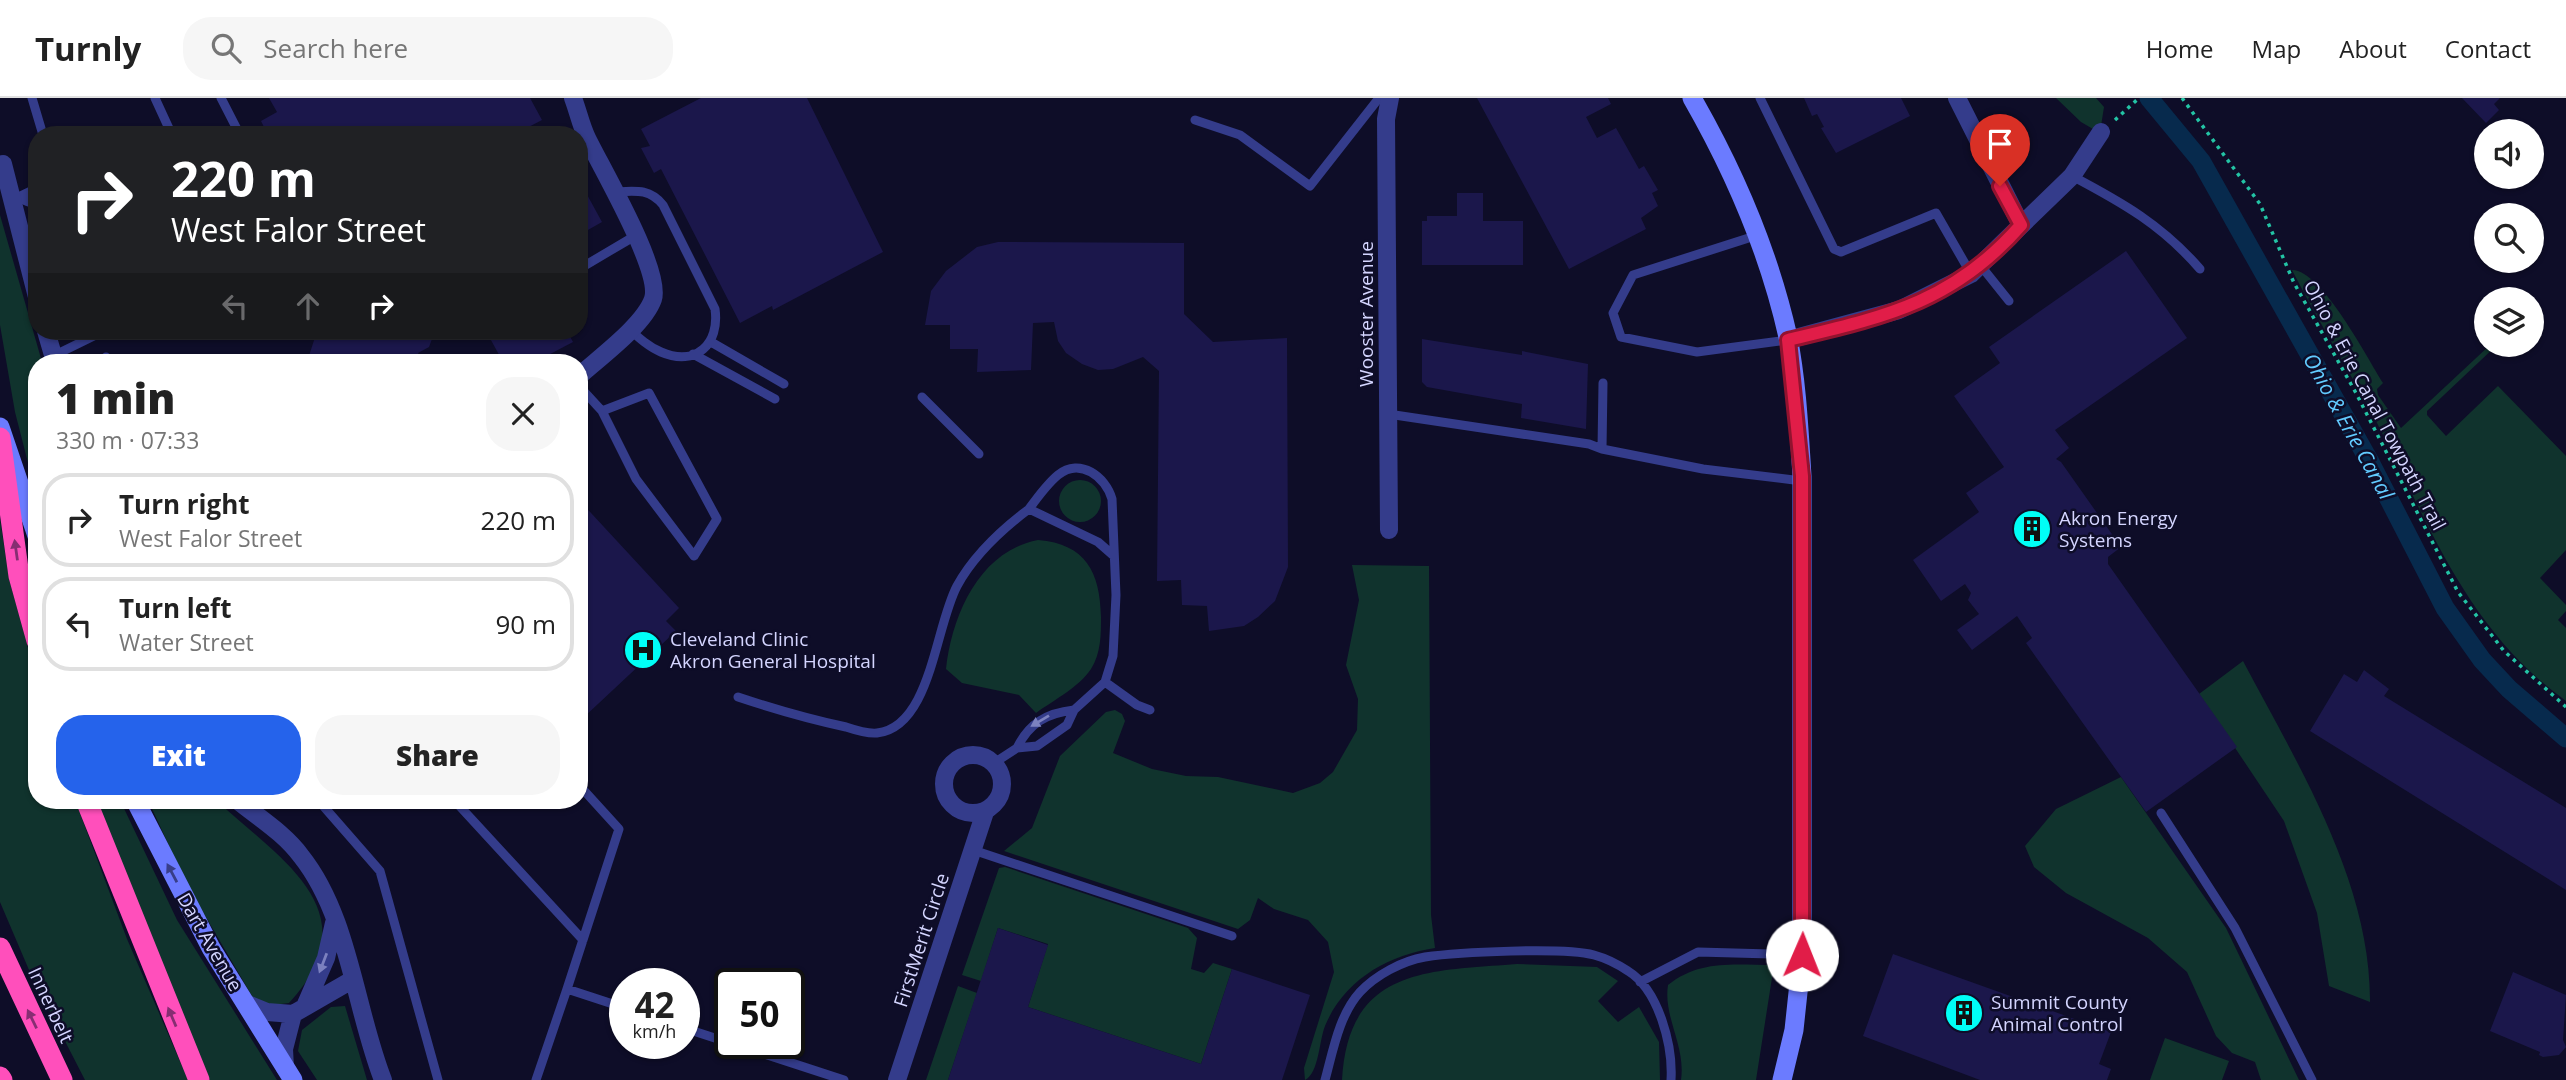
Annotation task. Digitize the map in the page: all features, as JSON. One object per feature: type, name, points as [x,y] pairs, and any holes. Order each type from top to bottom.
[{"type":"highway","points":[[0,438],[19,576],[28,608]]},
{"type":"highway","points":[[90,809],[198,1080]]},
{"type":"highway","name":"Innerbelt","points":[[0,948],[62,1080]]},
{"type":"main road","points":[[1692,98],[1720,147],[1758,235],[1788,340],[1798,413],[1802,481],[1802,955],[1794,1030],[1782,1080]]},
{"type":"main road","points":[[0,427],[28,509]]},
{"type":"main road","name":"Dart Avenue","points":[[140,809],[211,948],[289,1074]]},
{"type":"street","points":[[573,98],[582,126]]},
{"type":"street","name":"Wooster Avenue","points":[[1389,530],[1386,119],[1390,98]]},
{"type":"street","points":[[1956,98],[2021,225]]},
{"type":"street","points":[[1788,340],[1899,310],[1976,270],[2072,176],[2101,132]]},
{"type":"street","points":[[588,141],[649,265],[654,292],[647,311],[588,368]]},
{"type":"street","points":[[4,164],[28,257]]},
{"type":"street","points":[[985,812],[964,812],[956,807],[945,792],[944,782],[946,773],[958,758],[977,754],[994,763]]},
{"type":"street","name":"FirstMerit Circle","points":[[897,1080],[985,812],[998,799],[1002,790],[1002,780],[994,763]]},
{"type":"street","points":[[248,809],[300,853],[324,889],[383,1080]]},
{"type":"street","points":[[289,1074],[284,1049],[299,1009],[326,958],[334,920]]},
{"type":"street","points":[[246,1003],[267,1012],[299,1009],[352,980]]},
{"type":"lane","points":[[32,98],[40,126]]},
{"type":"lane","points":[[155,98],[168,126]]},
{"type":"lane","points":[[221,98],[235,126]]},
{"type":"lane","points":[[1195,120],[1240,135],[1310,186],[1379,98]]},
{"type":"lane","points":[[1760,98],[1834,249],[1841,252],[1936,213],[1976,270],[2009,301]]},
{"type":"lane","points":[[2072,176],[2145,216],[2176,241],[2200,269]]},
{"type":"lane","points":[[614,192],[644,190],[656,196],[715,309],[717,325],[711,342],[693,354]]},
{"type":"lane","points":[[15,199],[28,192]]},
{"type":"lane","points":[[15,199],[28,202]]},
{"type":"lane","points":[[1758,235],[1633,275],[1613,313],[1620,337],[1698,352],[1788,340]]},
{"type":"lane","points":[[588,264],[635,236]]},
{"type":"lane","points":[[629,329],[664,354],[693,354],[775,399]]},
{"type":"lane","points":[[63,354],[88,340]]},
{"type":"lane","points":[[711,342],[784,384]]},
{"type":"lane","points":[[1602,449],[1603,383]]},
{"type":"lane","points":[[588,396],[602,411],[636,480],[694,556],[717,519],[649,393],[602,411]]},
{"type":"lane","points":[[922,397],[979,454]]},
{"type":"lane","points":[[1388,414],[1434,418],[1589,444],[1703,469],[1802,481]]},
{"type":"lane","points":[[738,697],[802,718],[875,734],[894,729],[911,712],[923,692],[942,619],[957,585],[997,534],[1029,509],[1059,474],[1078,468],[1088,469],[1108,486],[1112,499],[1113,656],[1105,682],[1074,710],[1067,725],[1037,746],[1017,748],[994,763]]},
{"type":"lane","points":[[1029,509],[1098,542],[1114,556]]},
{"type":"lane","points":[[1105,682],[1137,705],[1150,710]]},
{"type":"lane","points":[[1017,748],[1026,729],[1053,713],[1074,710]]},
{"type":"lane","points":[[536,1080],[619,829],[588,795]]},
{"type":"lane","points":[[326,809],[380,871],[438,1080]]},
{"type":"lane","points":[[462,809],[583,940]]},
{"type":"lane","points":[[2161,813],[2235,928],[2312,1080]]},
{"type":"lane","points":[[972,849],[1232,936]]},
{"type":"lane","points":[[1325,1080],[1339,1029],[1359,993],[1385,972],[1423,957],[1533,951],[1594,955],[1630,972],[1651,994],[1671,1053],[1671,1080]]},
{"type":"lane","points":[[1640,982],[1698,952],[1802,955]]},
{"type":"lane","points":[[568,989],[609,1003]]},
{"type":"lane","points":[[700,1034],[820,1076],[844,1080]]},
{"type":"path","points":[[2101,132],[2139,98]]},
{"type":"path","name":"Ohio & Erie Canal Towpath Trail","points":[[2182,98],[2260,204],[2294,283],[2356,393],[2458,592],[2504,651],[2566,707]]},
{"type":"green space","points":[[2056,98],[2096,98],[2104,107],[2101,126],[2093,129],[2081,122]]},
{"type":"green space","points":[[0,215],[28,313],[28,340],[36,340],[40,354],[28,354],[28,463],[15,412],[0,325]]},
{"type":"green space","points":[[2292,270],[2304,274],[2316,284],[2343,317],[2383,383],[2377,389],[2378,395],[2401,428],[2477,357],[2484,357],[2427,411],[2427,415],[2446,436],[2498,386],[2566,456],[2566,550],[2540,578],[2566,605],[2566,611],[2558,620],[2566,628],[2566,701],[2531,673],[2476,608],[2453,572],[2375,419]]},
{"type":"green space","points":[[1080,480],[1095,486],[1101,501],[1095,516],[1080,522],[1065,516],[1059,501],[1065,486]]},
{"type":"green space","points":[[0,519],[9,579],[28,648],[28,809],[78,809],[127,939],[188,1080],[85,1080],[32,977],[0,902]]},
{"type":"green space","points":[[1038,540],[1068,547],[1087,563],[1097,587],[1101,624],[1099,650],[1086,676],[1036,713],[1019,695],[962,683],[946,669],[955,627],[972,588],[1000,557],[1018,546]]},
{"type":"green space","points":[[1352,565],[1429,566],[1431,915],[1435,948],[1418,951],[1385,964],[1370,972],[1344,995],[1325,1026],[1313,1071],[1305,1080],[1304,1068],[1334,972],[1328,942],[1308,920],[1274,909],[1258,898],[1250,920],[1238,929],[1004,851],[1032,828],[1060,756],[1106,712],[1115,710],[1122,714],[1125,721],[1113,753],[1152,769],[1186,776],[1218,777],[1293,793],[1320,783],[1333,772],[1357,730],[1358,699],[1346,665],[1359,600]]},
{"type":"green space","points":[[2243,661],[2308,783],[2345,869],[2367,957],[2370,1002],[2329,986],[2317,913],[2284,821],[2199,694]]},
{"type":"green space","points":[[2121,777],[2226,928],[2299,1080],[2261,1080],[2255,1062],[2232,1053],[2216,1036],[2187,972],[2148,938],[2066,893],[2034,867],[2025,846],[2056,809]]},
{"type":"green space","points":[[99,809],[124,809],[177,920],[277,1080],[210,1080],[151,943]]},
{"type":"green space","points":[[152,809],[226,809],[289,865],[308,889],[320,914],[322,941],[313,970],[289,1003],[265,1006],[252,996],[186,883]]},
{"type":"green space","points":[[1005,867],[1188,928],[1197,938],[1191,969],[1204,973],[1213,963],[1232,969],[1201,1064],[1028,1007],[1048,944],[998,928],[981,981],[962,975],[999,868]]},
{"type":"green space","points":[[1517,964],[1597,967],[1618,981],[1598,1001],[1618,1022],[1639,1007],[1659,1042],[1660,1080],[1342,1080],[1348,1043],[1360,1015],[1377,995],[1399,982],[1425,974]]},
{"type":"green space","points":[[1732,964],[1774,965],[1756,1080],[1681,1080],[1682,1067],[1669,1009],[1668,985],[1705,967]]},
{"type":"green space","points":[[958,986],[977,993],[948,1080],[926,1080]]},
{"type":"green space","points":[[345,1006],[367,1080],[317,1080],[298,1051],[302,1030],[331,1007]]},
{"type":"green space","points":[[2165,1038],[2229,1061],[2222,1080],[2150,1080]]},
{"type":"building","points":[[269,98],[530,98],[542,120],[530,126],[264,126],[261,121],[277,112]]},
{"type":"building","points":[[701,98],[807,98],[883,252],[773,310],[772,306],[740,323],[661,169],[654,173],[641,148],[650,146],[641,129]]},
{"type":"building","points":[[1477,98],[1608,98],[1611,104],[1586,117],[1597,138],[1616,128],[1639,169],[1644,166],[1658,190],[1652,193],[1658,206],[1641,218],[1646,229],[1569,269]]},
{"type":"building","points":[[1804,98],[1901,98],[1910,116],[1836,153],[1821,128],[1824,127],[1817,114],[1812,116]]},
{"type":"building","points":[[2462,98],[2500,98],[2494,104],[2499,110],[2490,119],[2482,119]]},
{"type":"building","points":[[1457,193],[1483,193],[1483,221],[1523,221],[1523,265],[1422,265],[1422,221],[1427,221],[1427,216],[1457,216]]},
{"type":"building","points":[[588,196],[602,222],[588,230]]},
{"type":"building","points":[[998,242],[1184,243],[1184,314],[1213,342],[1287,338],[1288,567],[1275,601],[1258,617],[1244,626],[1209,631],[1207,606],[1182,605],[1181,580],[1157,581],[1159,371],[1143,357],[1113,369],[1098,370],[1082,364],[1066,353],[1058,341],[1054,322],[1033,323],[1031,370],[977,372],[978,349],[950,349],[950,325],[925,325],[931,291],[946,271],[977,247]]},
{"type":"building","name":"Akron Energy Systems","points":[[2126,251],[2187,338],[2055,430],[2069,448],[2056,459],[2061,462],[2121,547],[2108,557],[2108,564],[2237,747],[2146,812],[2026,643],[2032,638],[2017,616],[1972,650],[1957,630],[1979,614],[1968,600],[1971,593],[1965,584],[1941,601],[1913,560],[1979,512],[1966,493],[2004,467],[1954,396],[2000,363],[1989,347]]},
{"type":"building","points":[[1422,339],[1522,355],[1522,351],[1588,364],[1586,429],[1521,418],[1522,404],[1427,387],[1422,382]]},
{"type":"building","points":[[314,340],[432,340],[429,347],[419,354],[310,354]]},
{"type":"building","points":[[491,340],[573,342],[550,354],[499,354]]},
{"type":"building","points":[[588,510],[679,608],[666,621],[676,631],[588,713]]},
{"type":"building","points":[[2364,670],[2389,689],[2384,696],[2566,808],[2566,890],[2310,731],[2344,674],[2357,682]]},
{"type":"building","points":[[998,928],[1048,945],[1028,1007],[1201,1064],[1232,969],[1310,995],[1282,1080],[948,1080]]},
{"type":"building","name":"Summit County Animal Control","points":[[1893,954],[2111,1032],[2099,1064],[2111,1069],[2107,1080],[1980,1080],[1863,1036]]},
{"type":"building","points":[[2513,972],[2566,995],[2563,1040],[2566,1047],[2559,1055],[2543,1057],[2539,1055],[2540,1052],[2490,1031]]},
{"type":"waterway","name":"Ohio & Erie Canal","points":[[2149,98],[2201,161],[2371,464],[2445,608],[2482,660],[2509,689],[2566,738]]},
{"type":"place","name":"Akron Energy Systems","points":[[2032,529]]},
{"type":"place","name":"Cleveland Clinic Akron General Hospital","points":[[643,650]]},
{"type":"place","name":"Summit County Animal Control","points":[[1964,1013]]},
{"type":"route","points":[[1802,955],[1802,476],[1798,413],[1788,340],[1871,320],[1899,310],[1954,285],[1971,274],[1989,260],[2021,225],[2000,186]]}]
